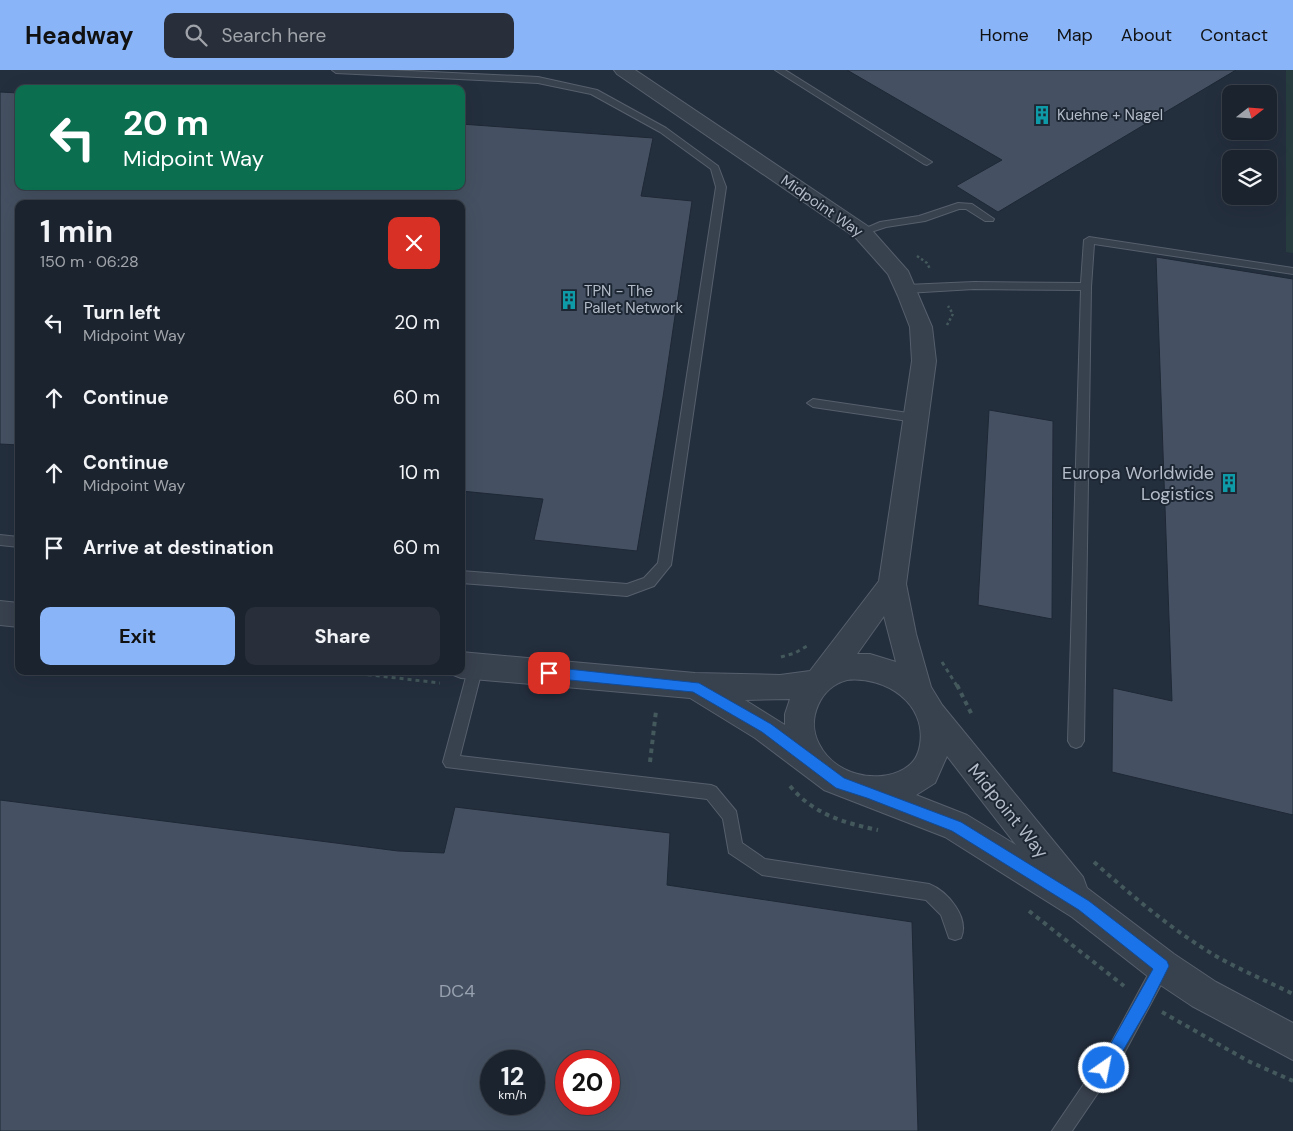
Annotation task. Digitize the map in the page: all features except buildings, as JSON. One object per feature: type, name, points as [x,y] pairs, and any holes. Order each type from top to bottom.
[{"type":"street","name":"Midpoint Way","points":[[623,70],[862,232],[897,271],[921,327],[924,361],[892,584],[902,634],[925,704],[995,795],[1084,905]]},
{"type":"street","name":"Midpoint Way","points":[[819,680],[892,584]]},
{"type":"street","points":[[0,613],[15,615]]},
{"type":"street","points":[[469,672],[695,686],[780,688],[819,680],[844,668],[870,667],[896,676],[925,704],[937,739],[931,761],[927,769],[920,776],[896,789],[867,792],[840,783],[766,728],[695,686]]},
{"type":"street","points":[[817,766],[808,754],[798,724],[806,694],[819,680]]},
{"type":"street","name":"Midpoint Way","points":[[867,792],[956,826],[1084,905],[1162,966],[1204,994],[1293,1042]]},
{"type":"lane","points":[[336,70],[538,80],[594,92],[663,130],[714,168],[721,187],[664,565],[649,582],[627,590],[465,577]]},
{"type":"lane","points":[[779,70],[927,162]]},
{"type":"lane","points":[[862,232],[888,223],[921,219],[958,206],[968,206],[989,219]]},
{"type":"lane","points":[[1076,741],[1086,287],[1089,240],[1293,271]]},
{"type":"lane","points":[[906,289],[999,284],[1086,287]]},
{"type":"lane","points":[[813,403],[915,418]]},
{"type":"lane","points":[[0,540],[15,542]]},
{"type":"lane","points":[[469,672],[451,762],[711,792],[730,816],[735,847],[762,867],[929,892],[943,902],[952,916],[954,932]]},
{"type":"lane","points":[[1061,1131],[1115,1053],[1162,966]]},
{"type":"path","points":[[888,223],[897,232],[894,240],[902,250],[921,257],[928,263],[953,314],[944,331]]},
{"type":"path","points":[[941,660],[965,698],[974,722]]},
{"type":"path","points":[[647,708],[666,710]]},
{"type":"path","points":[[647,785],[657,709]]},
{"type":"path","points":[[788,784],[813,808],[833,820],[884,831]]},
{"type":"path","points":[[1093,862],[1140,904],[1195,942],[1234,966],[1293,994]]},
{"type":"path","points":[[1026,909],[1144,1001],[1248,1061],[1293,1081]]},
{"type":"green space","points":[[1286,70],[1293,70],[1293,253],[1286,252]]},
{"type":"place","name":"Kuehne + Nagel","points":[[1042,115]]},
{"type":"place","name":"TPN - The Pallet Network","points":[[569,300]]},
{"type":"place","name":"Europa Worldwide Logistics","points":[[1229,483]]},
{"type":"route","points":[[549,673],[695,686],[766,728],[840,783],[956,826],[1084,905],[1162,966],[1115,1053],[1104,1068]]}]
